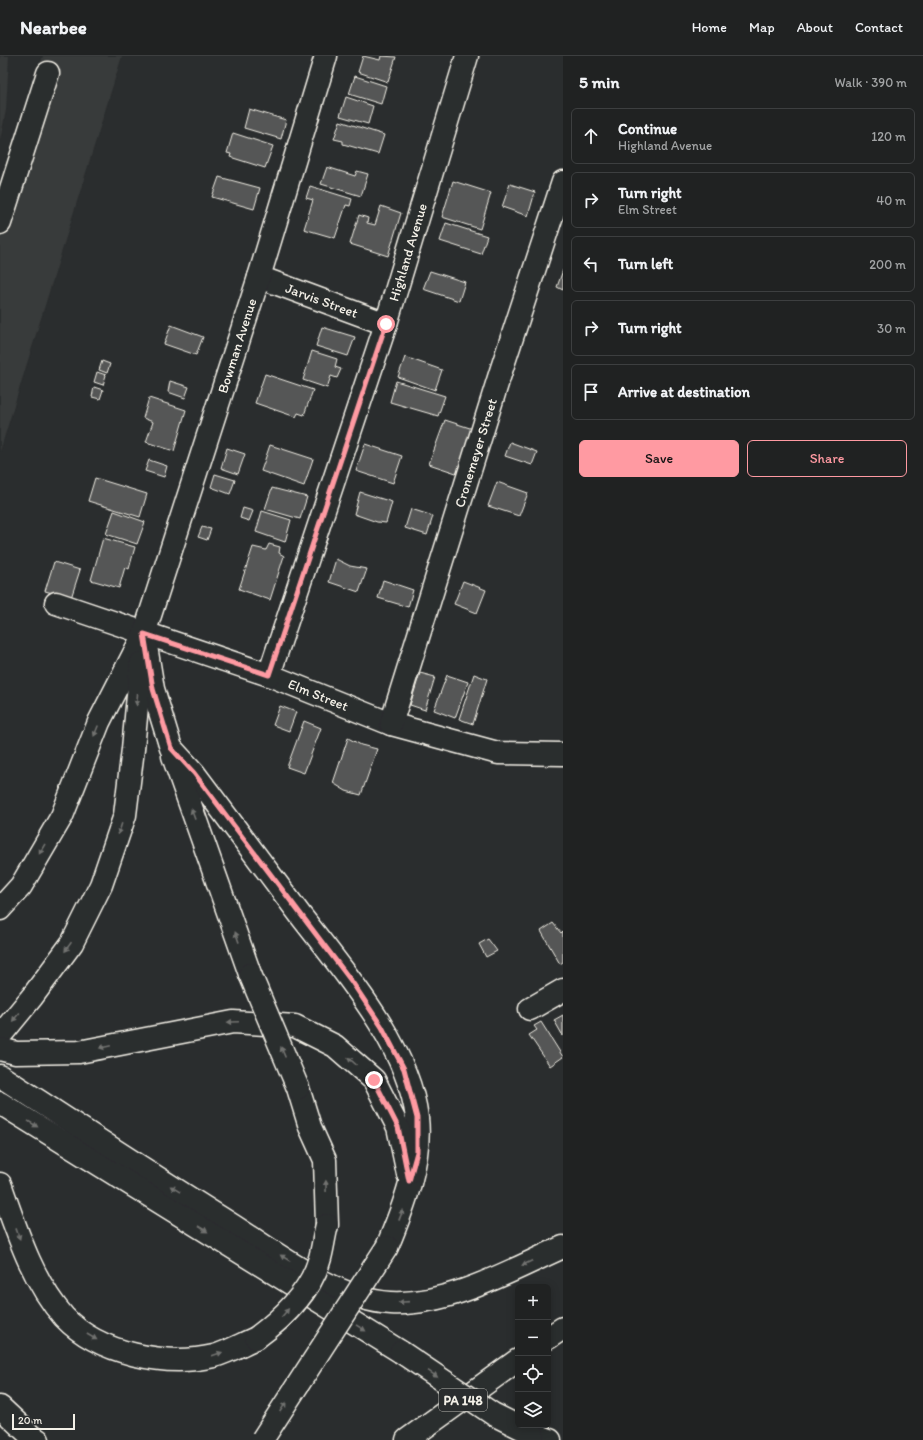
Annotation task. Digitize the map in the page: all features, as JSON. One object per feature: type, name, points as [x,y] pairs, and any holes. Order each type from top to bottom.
[{"type":"main road","name":"Bowman Avenue","points":[[144,634],[259,277],[326,56]]},
{"type":"main road","name":"Highland Avenue","points":[[269,675],[386,324],[467,56]]},
{"type":"main road","points":[[0,224],[48,73]]},
{"type":"main road","name":"Cronemeyer Street","points":[[391,724],[500,371],[563,182]]},
{"type":"main road","name":"Jarvis Street","points":[[259,277],[386,324]]},
{"type":"main road","name":"Elm Street","points":[[56,603],[269,675],[391,724],[498,753],[563,754]]},
{"type":"main road","points":[[0,1184],[23,1250],[42,1284],[64,1317],[82,1331],[112,1348],[151,1358],[183,1360],[215,1355],[256,1338],[280,1319],[306,1289],[320,1259],[327,1225],[325,1160],[310,1127],[298,1088],[250,974],[171,748],[153,689],[144,634]]},
{"type":"main road","points":[[0,909],[21,886],[62,816],[99,722],[144,634]]},
{"type":"main road","points":[[0,1036],[32,997],[72,943],[98,892],[124,815],[133,749],[139,671],[144,634]]},
{"type":"main road","points":[[171,748],[194,773],[352,982],[382,1027],[404,1069],[417,1118],[417,1152],[402,1211],[387,1247],[262,1440]]},
{"type":"main road","points":[[530,1009],[563,990]]},
{"type":"main road","points":[[0,1049],[16,1053],[79,1052],[233,1022],[294,1026],[336,1046],[374,1080],[398,1127],[409,1181]]},
{"type":"main road","points":[[0,1076],[168,1185],[326,1284],[365,1299],[391,1303],[428,1300],[475,1286],[563,1247]]},
{"type":"main road","points":[[0,1103],[401,1352],[493,1414],[542,1437]]},
{"type":"main road","points":[[551,1336],[563,1328]]},
{"type":"main road","name":"PA 148","points":[[407,1440],[515,1362]]},
{"type":"main road","points":[[0,1407],[32,1439]]},
{"type":"shaded area","points":[[0,56],[9,56],[6,110],[0,140]]},
{"type":"shaded area","points":[[43,56],[122,56],[0,451],[0,189]]},
{"type":"building","points":[[363,56],[380,60],[381,56],[396,57],[388,82],[358,72]]},
{"type":"building","points":[[355,76],[386,86],[381,104],[349,94]]},
{"type":"building","points":[[346,97],[373,106],[368,124],[340,116]]},
{"type":"building","points":[[249,109],[286,120],[281,139],[244,128]]},
{"type":"building","points":[[340,121],[384,135],[378,154],[343,144],[343,141],[334,139]]},
{"type":"building","points":[[233,133],[273,146],[265,168],[230,157],[231,154],[227,153]]},
{"type":"building","points":[[327,167],[355,176],[357,171],[368,174],[361,196],[321,184]]},
{"type":"building","points":[[219,177],[260,188],[254,209],[212,197]]},
{"type":"building","points":[[453,181],[491,193],[480,229],[442,217]]},
{"type":"building","points":[[510,184],[535,192],[528,216],[502,207]]},
{"type":"building","points":[[310,186],[352,199],[350,206],[346,205],[335,238],[304,229],[313,200],[306,198]]},
{"type":"building","points":[[381,206],[401,213],[388,256],[350,244],[359,215],[368,218],[367,223],[375,225]]},
{"type":"building","points":[[446,223],[487,236],[481,254],[440,241]]},
{"type":"building","points":[[563,270],[563,290],[557,287]]},
{"type":"building","points":[[430,271],[465,282],[459,301],[423,289]]},
{"type":"building","points":[[171,325],[203,337],[196,355],[164,344]]},
{"type":"building","points":[[322,327],[355,337],[348,356],[316,346]]},
{"type":"building","points":[[312,351],[337,359],[335,367],[341,369],[337,378],[331,376],[327,388],[303,380]]},
{"type":"building","points":[[405,357],[442,370],[435,390],[398,377]]},
{"type":"building","points":[[102,361],[110,364],[107,373],[99,370]]},
{"type":"building","points":[[97,372],[106,375],[103,385],[94,382]]},
{"type":"building","points":[[265,374],[313,390],[304,415],[298,413],[296,417],[255,403]]},
{"type":"building","points":[[170,381],[189,387],[185,398],[168,392]]},
{"type":"building","points":[[396,381],[445,396],[438,416],[390,402]]},
{"type":"building","points":[[94,387],[103,390],[100,399],[92,397]]},
{"type":"building","points":[[149,398],[186,410],[174,451],[146,442],[153,422],[143,418]]},
{"type":"building","points":[[445,420],[473,429],[459,474],[429,464]]},
{"type":"building","points":[[510,442],[537,452],[532,465],[505,456]]},
{"type":"building","points":[[365,444],[402,456],[393,483],[356,471]]},
{"type":"building","points":[[270,445],[313,459],[304,486],[261,471]]},
{"type":"building","points":[[227,448],[245,454],[238,474],[221,468]]},
{"type":"building","points":[[149,460],[167,466],[164,477],[145,471]]},
{"type":"building","points":[[215,474],[235,480],[230,494],[211,487]]},
{"type":"building","points":[[95,478],[147,494],[140,517],[88,501]]},
{"type":"building","points":[[497,482],[528,493],[519,516],[488,506]]},
{"type":"building","points":[[272,488],[307,497],[300,519],[265,509]]},
{"type":"building","points":[[360,492],[392,502],[386,523],[377,522],[354,514]]},
{"type":"building","points":[[243,508],[253,511],[249,521],[240,518]]},
{"type":"building","points":[[411,509],[433,516],[427,535],[405,528]]},
{"type":"building","points":[[114,511],[145,522],[137,544],[106,534]]},
{"type":"building","points":[[262,511],[291,520],[285,542],[256,532]]},
{"type":"building","points":[[202,527],[211,529],[207,540],[198,537]]},
{"type":"building","points":[[103,538],[135,547],[129,569],[125,567],[119,588],[91,580]]},
{"type":"building","points":[[269,544],[280,547],[279,553],[284,556],[270,600],[239,589],[253,547],[266,550]]},
{"type":"building","points":[[336,559],[350,566],[367,569],[359,592],[329,582]]},
{"type":"building","points":[[54,562],[80,570],[71,598],[45,591]]},
{"type":"building","points":[[383,580],[413,590],[408,607],[378,598]]},
{"type":"building","points":[[463,581],[486,590],[477,613],[454,604]]},
{"type":"building","points":[[420,673],[435,677],[425,710],[410,705]]},
{"type":"building","points":[[474,674],[487,679],[473,724],[459,719]]},
{"type":"building","points":[[447,675],[468,682],[455,718],[434,710]]},
{"type":"building","points":[[280,706],[296,712],[289,731],[273,725]]},
{"type":"building","points":[[304,721],[321,728],[304,773],[287,767]]},
{"type":"building","points":[[348,738],[361,745],[377,749],[361,795],[346,791],[333,783]]},
{"type":"building","points":[[553,923],[561,933],[563,931],[563,962],[560,964],[541,931]]},
{"type":"building","points":[[488,939],[497,951],[486,957],[479,944]]},
{"type":"building","points":[[563,1015],[563,1036],[554,1020]]},
{"type":"building","points":[[541,1022],[563,1057],[550,1066],[529,1035],[537,1030],[534,1026]]},
{"type":"route","points":[[374,1080],[398,1127],[409,1181],[417,1152],[417,1118],[404,1069],[382,1027],[352,982],[194,773],[171,748],[153,689],[144,634],[269,675],[386,324]]}]
